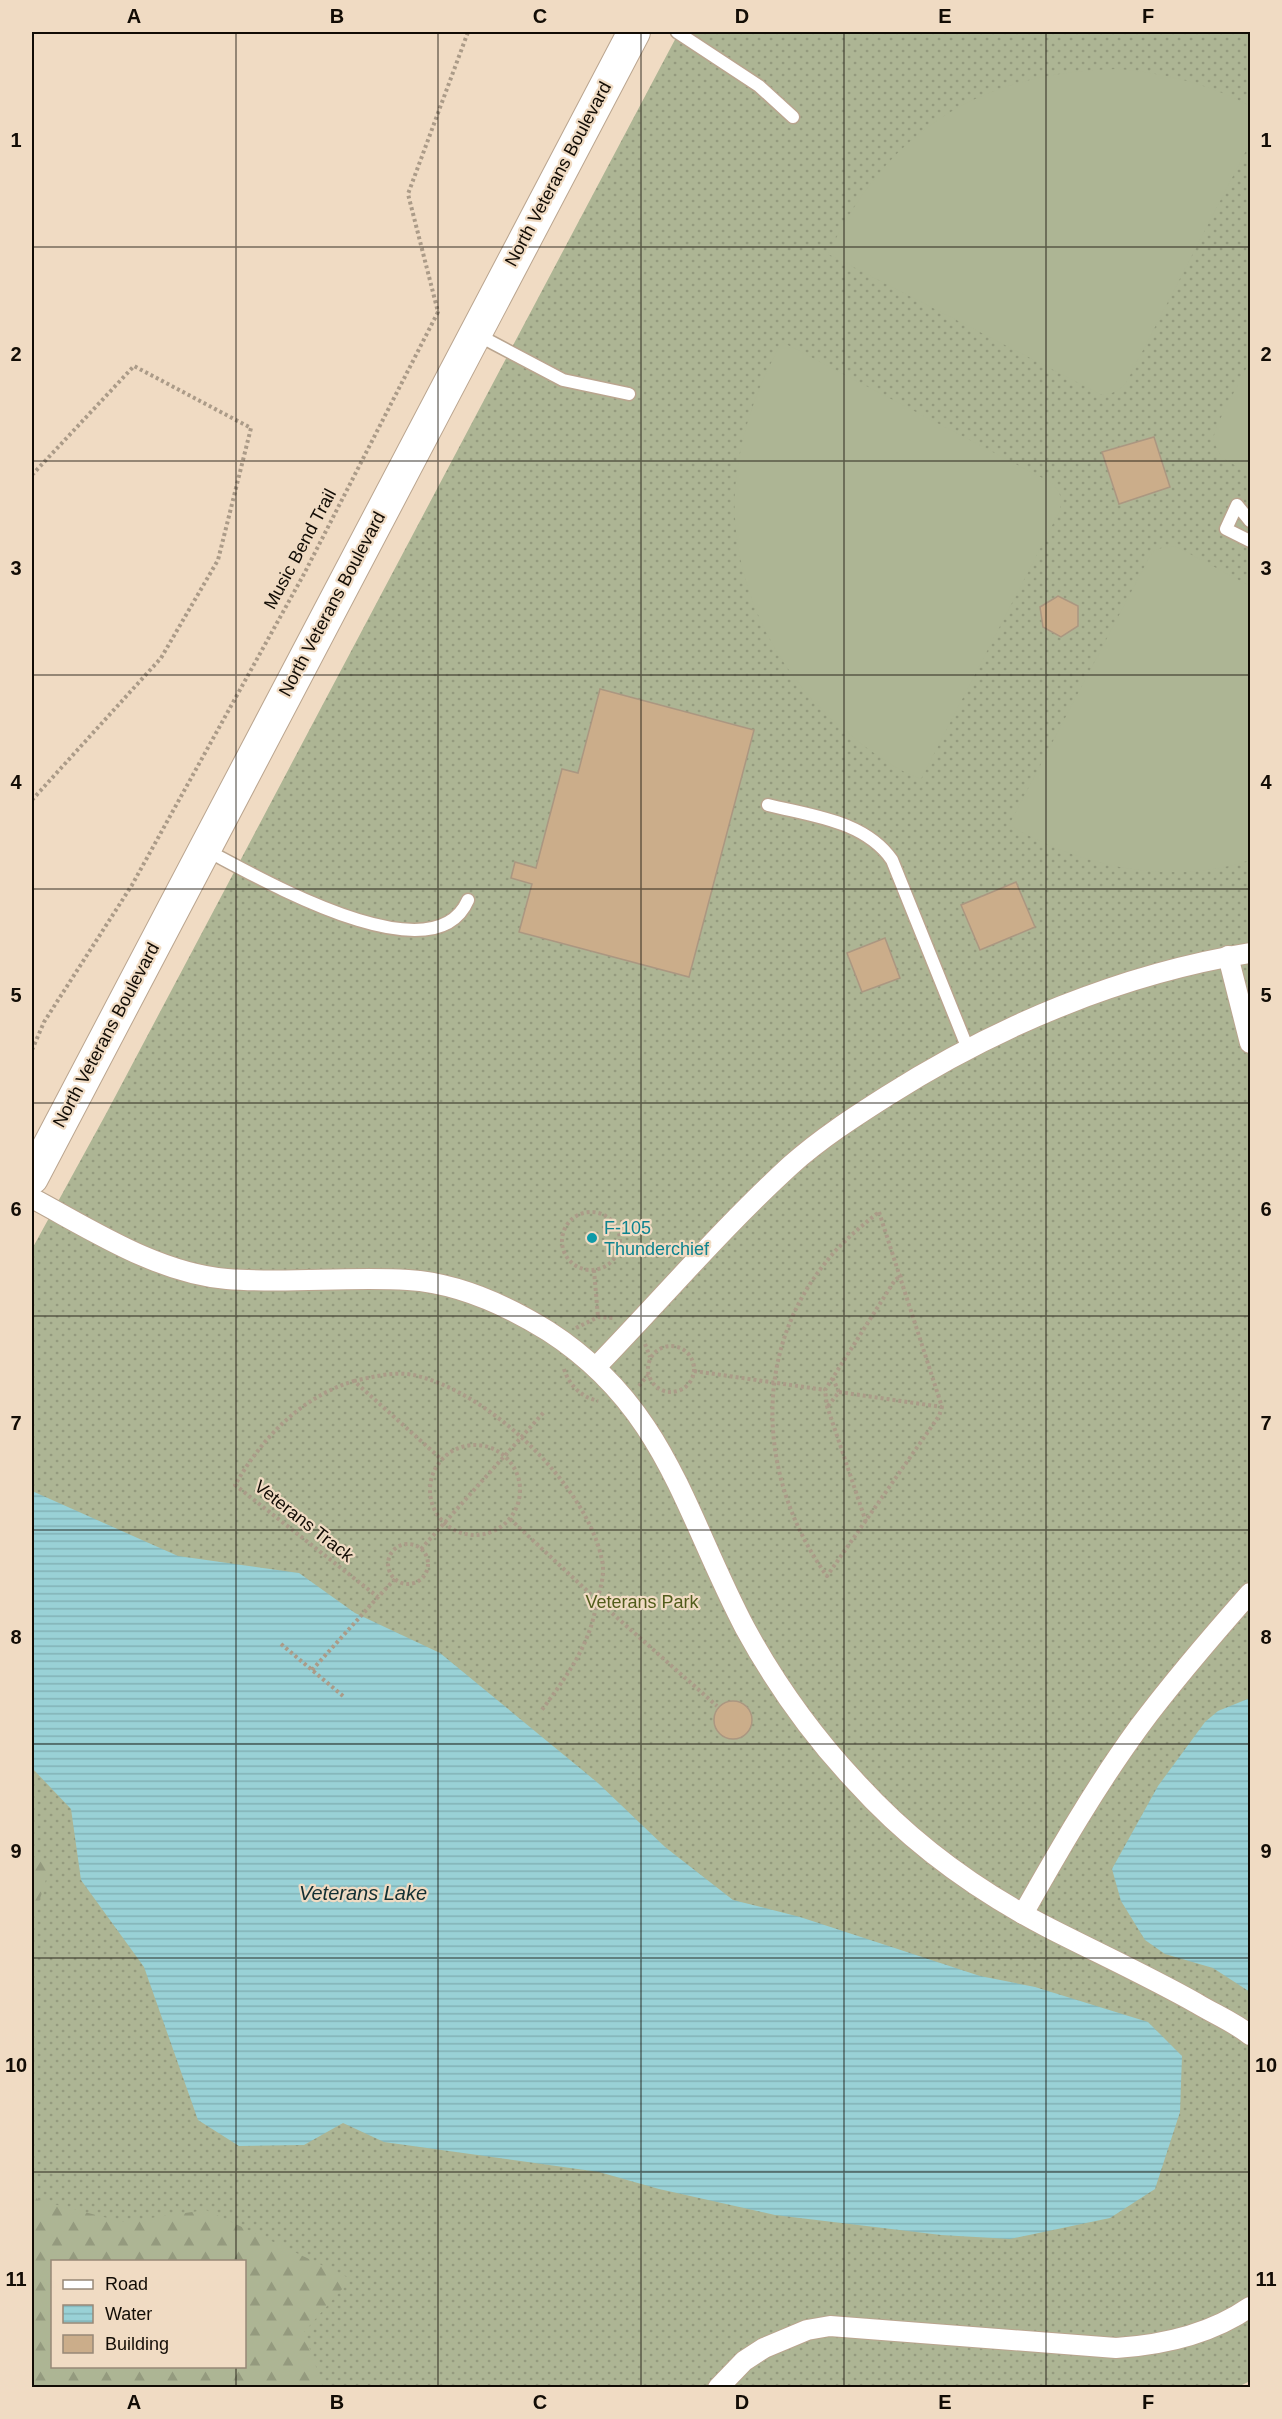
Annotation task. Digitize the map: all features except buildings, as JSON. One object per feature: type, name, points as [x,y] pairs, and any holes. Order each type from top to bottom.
[{"type":"street","name":"North Veterans Boulevard","points":[[32,1178],[634,32]]},
{"type":"street","points":[[596,1367],[707,1248],[792,1164],[865,1110],[968,1049],[1067,1003],[1118,985],[1228,956],[1251,953]]},
{"type":"street","points":[[1228,956],[1251,1043]]},
{"type":"street","points":[[32,1198],[146,1256],[200,1274],[234,1279],[412,1280],[472,1293],[513,1311],[546,1330],[596,1367],[631,1405],[661,1450],[745,1627],[767,1667],[822,1743],[856,1783],[923,1846],[1023,1914],[1147,1975],[1251,2035]]},
{"type":"street","points":[[1023,1914],[1091,1799],[1139,1728],[1200,1650],[1251,1593]]},
{"type":"street","points":[[718,2388],[744,2361],[764,2348],[807,2330],[860,2327],[1116,2348],[1180,2339],[1215,2326],[1251,2307]]},
{"type":"lane","points":[[677,32],[759,86],[793,117]]},
{"type":"lane","points":[[475,333],[562,380],[630,394]]},
{"type":"lane","points":[[1251,521],[1237,505],[1226,529],[1251,541]]},
{"type":"lane","points":[[768,805],[856,830],[877,841],[884,849],[892,860],[968,1049]]},
{"type":"lane","points":[[203,849],[315,904],[377,925],[428,930],[446,926],[457,919],[468,900]]},
{"type":"path","name":"Music Bend Trail","points":[[32,1050],[44,1022],[132,885],[304,574],[438,312],[408,194],[468,32]]},
{"type":"path","points":[[32,475],[134,366],[251,428],[218,560],[162,658],[32,800]]},
{"type":"path","points":[[594,1212],[611,1220],[620,1236],[617,1254],[611,1262],[594,1270],[575,1265],[564,1250],[564,1231],[569,1222],[585,1213],[594,1212]]},
{"type":"path","points":[[879,1212],[902,1275],[942,1407],[939,1416],[827,1576],[805,1543],[782,1487],[773,1445],[774,1383],[787,1332],[809,1286],[836,1250],[879,1212]]},
{"type":"path","points":[[594,1270],[598,1317]]},
{"type":"path","points":[[866,1522],[827,1406],[825,1390],[895,1280],[902,1275]]},
{"type":"path","points":[[572,1333],[579,1326],[598,1317],[617,1319]]},
{"type":"path","points":[[670,1346],[685,1351],[690,1357],[694,1371],[687,1386],[680,1391],[664,1392],[652,1383],[647,1364],[656,1351],[670,1346]]},
{"type":"path","points":[[694,1371],[825,1390]]},
{"type":"path","name":"Veterans Track","points":[[378,1597],[235,1485],[255,1452],[283,1422],[321,1395],[354,1382],[386,1375],[413,1375],[472,1401],[522,1438],[560,1479],[594,1536],[603,1570],[595,1620],[581,1653],[541,1711]]},
{"type":"path","points":[[832,1377],[838,1392]]},
{"type":"path","points":[[354,1382],[441,1460]]},
{"type":"path","points":[[838,1392],[942,1407]]},
{"type":"path","points":[[827,1406],[838,1392]]},
{"type":"path","points":[[421,1549],[544,1412]]},
{"type":"path","points":[[467,1445],[482,1445],[505,1456],[517,1472],[520,1487],[516,1510],[510,1519],[488,1533],[473,1534],[458,1531],[444,1523],[431,1499],[430,1485],[433,1471],[441,1460],[453,1450],[467,1445]]},
{"type":"path","points":[[510,1519],[717,1706]]},
{"type":"path","points":[[402,1545],[421,1549],[428,1566],[423,1577],[412,1584],[395,1579],[388,1567],[391,1554],[402,1545]]},
{"type":"path","points":[[312,1670],[395,1579]]},
{"type":"path","points":[[281,1644],[343,1696]]},
{"type":"green space","name":"Veterans Park","points":[[679,32],[1250,32],[1250,2381],[1236,2388],[32,2388],[32,1249],[107,1112]]},
{"type":"green space","points":[[1118,69],[1152,73],[1186,81],[1250,106],[1250,143],[1126,383],[1118,390],[1100,394],[828,254],[852,211],[879,173],[910,142],[944,116],[981,96],[1023,82],[1068,73]]},
{"type":"green space","points":[[782,342],[1054,484],[1060,495],[1060,510],[921,779],[901,770],[874,753],[821,709],[797,681],[776,650],[759,616],[746,581],[738,545],[735,508],[737,471],[754,404],[766,373]]},
{"type":"green space","points":[[1250,361],[1250,474],[1221,457],[1213,439],[1217,425]]},
{"type":"green space","points":[[1169,546],[1177,547],[1250,586],[1250,860],[1220,868],[1189,872],[1157,872],[1095,861],[1065,852],[1009,825],[1150,556],[1155,550]]},
{"type":"green space","points":[[32,1856],[50,1867],[32,1924]]},
{"type":"green space","points":[[32,2189],[38,2200],[123,2222],[206,2210],[351,2279],[304,2332],[323,2387],[32,2387]]},
{"type":"water","name":"Veterans Lake","points":[[32,1491],[178,1556],[299,1573],[355,1613],[440,1653],[598,1783],[665,1847],[733,1900],[800,1917],[980,1976],[1035,1987],[1148,2022],[1182,2056],[1180,2112],[1155,2189],[1110,2218],[1010,2239],[941,2235],[775,2215],[659,2189],[599,2172],[384,2142],[343,2123],[304,2145],[239,2146],[198,2120],[144,1967],[81,1880],[71,1809],[32,1768]]},
{"type":"water","points":[[1250,1698],[1250,1992],[1213,1968],[1165,1954],[1145,1940],[1121,1901],[1112,1869],[1158,1786],[1205,1722],[1218,1711]]},
{"type":"place","name":"F-105 Thunderchief","points":[[592,1238]]}]
